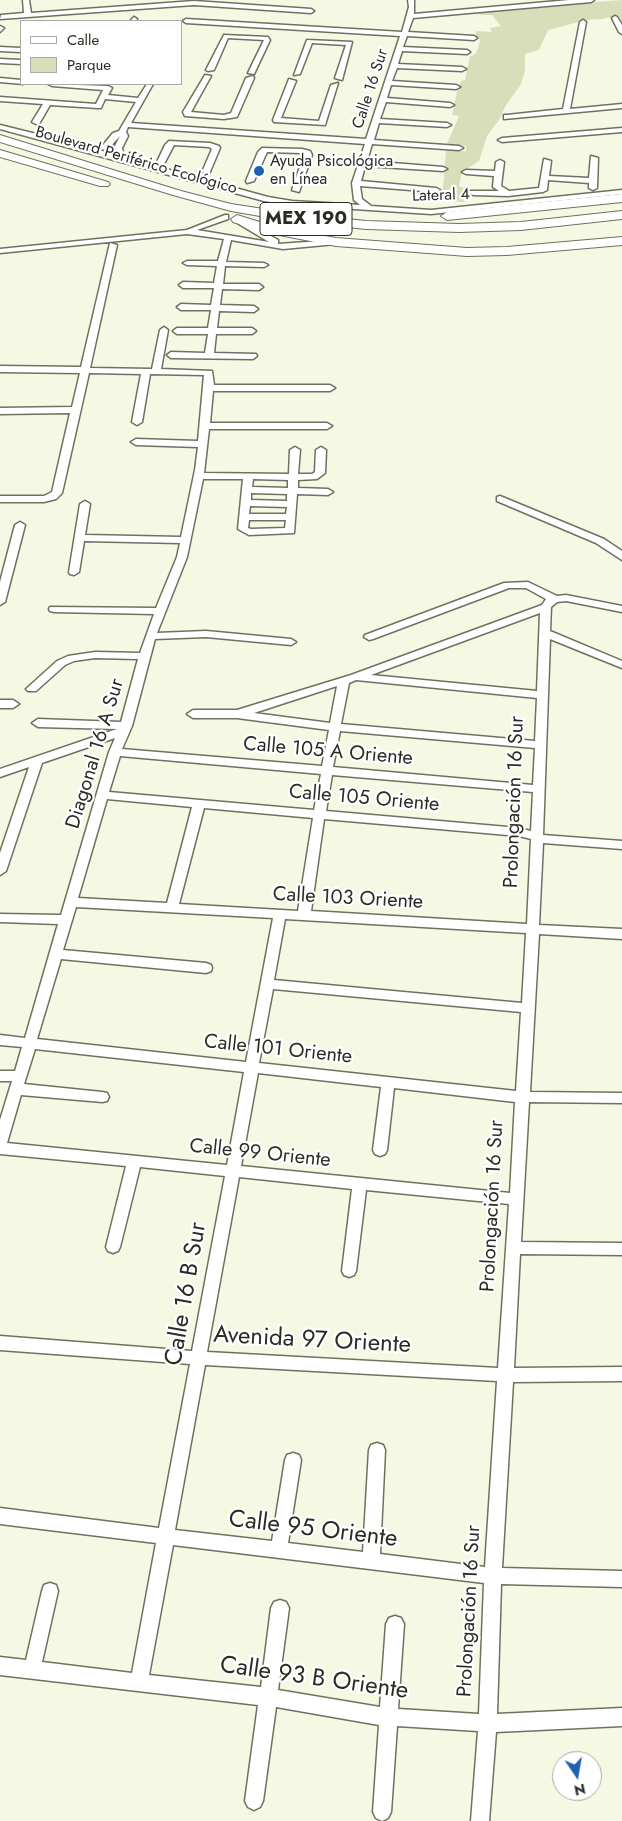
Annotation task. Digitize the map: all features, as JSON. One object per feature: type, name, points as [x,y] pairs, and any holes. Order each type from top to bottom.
[{"type":"highway","name":"Boulevard Periférico Ecológico","points":[[0,138],[177,193],[231,214],[283,216],[366,225],[418,228],[521,226],[622,215]]},
{"type":"highway","name":"Boulevard Periférico Ecológico","points":[[0,154],[121,188],[231,214],[328,232],[427,239],[518,237],[622,226]]},
{"type":"highway","points":[[231,214],[447,216],[621,195]]},
{"type":"highway","points":[[231,214],[274,230],[336,242],[467,252],[622,240]]},
{"type":"street","points":[[26,0],[28,15]]},
{"type":"street","points":[[68,0],[72,12]]},
{"type":"street","points":[[111,0],[114,8]]},
{"type":"street","name":"Calle 16 Sur","points":[[358,200],[356,185],[375,120],[410,16],[411,0]]},
{"type":"street","points":[[482,0],[488,8]]},
{"type":"street","points":[[410,16],[591,0]]},
{"type":"street","points":[[1,17],[195,1],[311,11]]},
{"type":"street","points":[[182,27],[195,1]]},
{"type":"street","points":[[615,18],[622,32]]},
{"type":"street","points":[[186,21],[474,38]]},
{"type":"street","points":[[566,112],[583,22]]},
{"type":"street","points":[[248,36],[253,25]]},
{"type":"street","points":[[334,41],[338,30]]},
{"type":"street","points":[[248,36],[262,37],[267,40],[234,115],[192,116],[187,112],[225,37],[248,36]]},
{"type":"street","points":[[308,41],[334,41],[351,44],[322,123],[280,121],[277,118],[308,41]]},
{"type":"street","points":[[0,48],[20,50]]},
{"type":"street","points":[[1,61],[9,49]]},
{"type":"street","points":[[398,49],[467,52]]},
{"type":"street","points":[[1,61],[20,62]]},
{"type":"street","points":[[393,66],[462,69]]},
{"type":"street","points":[[0,80],[20,82]]},
{"type":"street","points":[[388,83],[456,87]]},
{"type":"street","points":[[1,101],[98,106],[108,88],[66,85]]},
{"type":"street","points":[[107,145],[124,129],[149,85]]},
{"type":"street","points":[[104,96],[140,100]]},
{"type":"street","points":[[382,100],[450,105]]},
{"type":"street","points":[[36,122],[48,102]]},
{"type":"street","points":[[507,117],[622,106]]},
{"type":"street","points":[[197,144],[209,116]]},
{"type":"street","points":[[0,120],[50,134],[60,142]]},
{"type":"street","points":[[375,120],[447,125]]},
{"type":"street","points":[[288,150],[298,122]]},
{"type":"street","name":"Lateral 4","points":[[0,127],[267,199],[327,206],[432,212],[621,195]]},
{"type":"street","points":[[124,129],[203,131],[459,148]]},
{"type":"street","points":[[124,129],[124,136],[119,146],[119,154],[126,160]]},
{"type":"street","points":[[502,140],[622,130]]},
{"type":"street","points":[[161,162],[172,143],[210,145],[216,148],[206,172]]},
{"type":"street","points":[[83,148],[95,149],[107,145],[119,146]]},
{"type":"street","points":[[250,181],[262,152],[265,150],[288,150],[307,153],[296,190]]},
{"type":"street","points":[[546,178],[594,185],[594,158]]},
{"type":"street","points":[[474,193],[515,194],[543,190],[547,161]]},
{"type":"street","points":[[500,162],[497,187],[515,194],[527,203]]},
{"type":"street","points":[[362,163],[443,169]]},
{"type":"street","points":[[466,172],[499,174]]},
{"type":"street","points":[[356,185],[436,190]]},
{"type":"street","name":"Calle 16 Sur","points":[[348,199],[350,192],[356,185]]},
{"type":"street","points":[[327,206],[348,199],[358,200],[370,209]]},
{"type":"street","points":[[187,232],[231,214],[283,247]]},
{"type":"street","points":[[0,251],[187,232],[202,232],[283,247],[336,242]]},
{"type":"street","points":[[209,356],[221,264],[228,237]]},
{"type":"street","points":[[0,498],[44,499],[53,497],[57,493],[113,245]]},
{"type":"street","points":[[187,263],[264,265]]},
{"type":"street","points":[[183,285],[259,287]]},
{"type":"street","points":[[181,308],[254,309]]},
{"type":"street","points":[[0,369],[84,368],[156,371],[164,330]]},
{"type":"street","points":[[177,331],[252,331]]},
{"type":"street","points":[[171,355],[253,356]]},
{"type":"street","points":[[137,422],[146,371]]},
{"type":"street","name":"Diagonal 16 A Sur","points":[[0,1146],[115,752],[125,728],[150,636],[182,557],[198,476],[205,426],[209,388],[207,372],[156,371]]},
{"type":"street","points":[[209,388],[330,388]]},
{"type":"street","points":[[0,411],[75,410]]},
{"type":"street","points":[[205,426],[328,426]]},
{"type":"street","points":[[136,442],[202,444]]},
{"type":"street","points":[[248,476],[243,529],[249,532],[290,531],[292,517],[291,490],[295,450]]},
{"type":"street","points":[[198,476],[314,477],[318,474],[321,450]]},
{"type":"street","points":[[246,490],[328,492]]},
{"type":"street","points":[[500,499],[600,541],[620,552]]},
{"type":"street","points":[[245,503],[291,504]]},
{"type":"street","points":[[74,572],[85,504]]},
{"type":"street","points":[[244,517],[292,517]]},
{"type":"street","points":[[0,602],[20,525]]},
{"type":"street","points":[[80,538],[184,540]]},
{"type":"street","points":[[369,637],[508,585],[528,584],[550,603]]},
{"type":"street","points":[[237,714],[349,679],[566,598],[622,609]]},
{"type":"street","name":"Prolongación 16 Sur","points":[[480,1821],[488,1723],[493,1576],[533,929],[541,695],[545,633],[550,603]]},
{"type":"street","points":[[54,609],[160,610]]},
{"type":"street","points":[[545,633],[622,665]]},
{"type":"street","points":[[150,636],[206,634],[291,642]]},
{"type":"street","points":[[32,689],[61,663],[72,658],[95,655],[144,656]]},
{"type":"street","points":[[349,679],[541,695]]},
{"type":"street","points":[[304,915],[319,814],[336,727],[349,679]]},
{"type":"street","points":[[0,704],[13,704]]},
{"type":"street","points":[[193,714],[237,714],[336,727],[540,745]]},
{"type":"street","points":[[38,723],[125,728]]},
{"type":"street","points":[[0,773],[125,728]]},
{"type":"street","name":"Calle 105 A Oriente","points":[[115,752],[538,789]]},
{"type":"street","points":[[0,871],[37,760]]},
{"type":"street","name":"Calle 105 Oriente","points":[[103,796],[519,832],[537,838],[622,845]]},
{"type":"street","points":[[172,907],[199,804]]},
{"type":"street","name":"Calle 103 Oriente","points":[[71,902],[622,934]]},
{"type":"street","name":"Calle 16 B Sur","points":[[139,1683],[280,914]]},
{"type":"street","points":[[0,918],[66,920]]},
{"type":"street","points":[[56,954],[206,968]]},
{"type":"street","points":[[267,984],[528,1008]]},
{"type":"street","name":"Calle 101 Oriente","points":[[0,1040],[522,1097],[622,1098]]},
{"type":"street","points":[[0,1076],[18,1083],[102,1097]]},
{"type":"street","points":[[380,1150],[388,1082]]},
{"type":"street","name":"Calle 99 Oriente","points":[[0,1146],[516,1199]]},
{"type":"street","points":[[113,1247],[134,1161]]},
{"type":"street","points":[[349,1271],[360,1184]]},
{"type":"street","points":[[513,1248],[622,1249]]},
{"type":"street","name":"Avenida 97 Oriente","points":[[0,1342],[199,1358],[506,1375],[622,1374]]},
{"type":"street","points":[[371,1561],[377,1450]]},
{"type":"street","points":[[279,1550],[293,1460]]},
{"type":"street","name":"Calle 95 Oriente","points":[[0,1516],[493,1576],[622,1579]]},
{"type":"street","points":[[32,1670],[50,1591]]},
{"type":"street","points":[[254,1801],[280,1608]]},
{"type":"street","points":[[382,1812],[387,1717],[395,1624]]},
{"type":"street","name":"Calle 93 B Oriente","points":[[0,1666],[268,1697],[387,1717],[488,1723],[622,1717]]},
{"type":"green space","points":[[622,0],[622,22],[619,17],[609,17],[586,20],[548,30],[539,50],[525,54],[525,72],[520,86],[487,136],[479,161],[462,172],[459,186],[471,191],[468,200],[465,202],[442,201],[446,151],[466,151],[466,146],[447,144],[459,116],[452,115],[457,92],[461,81],[465,80],[470,56],[474,55],[478,49],[480,40],[476,35],[476,31],[492,32],[490,28],[501,26],[492,15],[481,15],[475,11]]},
{"type":"place","name":"Ayuda Psicológica en Línea","points":[[259,171]]}]
